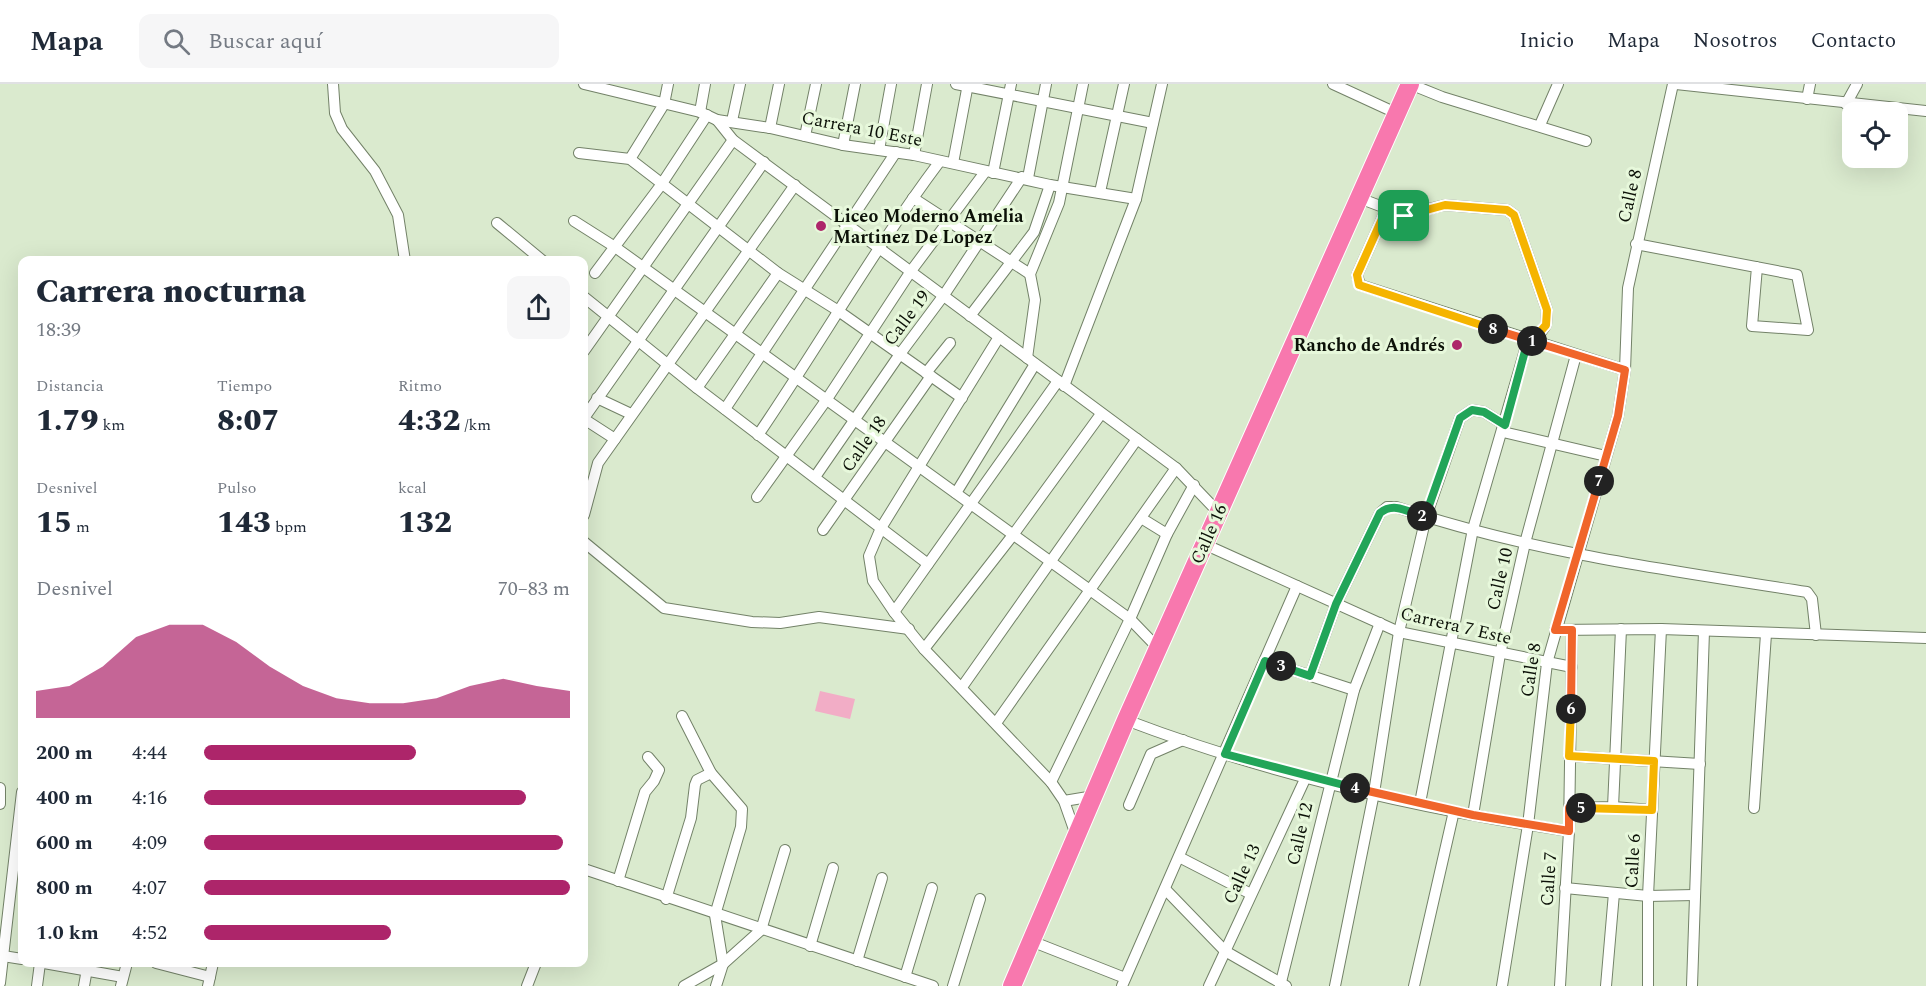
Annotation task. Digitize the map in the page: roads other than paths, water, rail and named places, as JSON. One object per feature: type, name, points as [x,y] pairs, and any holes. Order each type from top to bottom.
[{"type":"highway","name":"Calle 16","points":[[1012,986],[1218,512],[1285,369],[1374,205],[1396,113],[1414,86]]},
{"type":"street","points":[[333,84],[335,113],[342,129],[375,171],[398,215],[404,256]]},
{"type":"street","name":"Carrera 10 Este","points":[[584,84],[708,116],[843,145],[914,155],[1050,185],[1136,199]]},
{"type":"street","points":[[630,159],[664,104],[668,84]]},
{"type":"street","points":[[595,273],[662,185],[708,116],[705,84]]},
{"type":"street","points":[[732,121],[741,84]]},
{"type":"street","points":[[770,128],[779,84]]},
{"type":"street","points":[[805,136],[816,84]]},
{"type":"street","points":[[843,145],[855,84]]},
{"type":"street","points":[[879,150],[891,84]]},
{"type":"street","points":[[914,155],[927,84]]},
{"type":"street","points":[[757,497],[827,399],[911,271],[989,172],[1011,84]]},
{"type":"street","name":"Calle 19","points":[[815,477],[1025,178],[1046,84]]},
{"type":"street","points":[[970,316],[1013,262],[1039,235],[1064,187],[1083,84]]},
{"type":"street","points":[[1100,192],[1124,84]]},
{"type":"street","points":[[894,612],[1061,383],[1136,199],[1162,84]]},
{"type":"street","points":[[1333,84],[1396,113]]},
{"type":"street","points":[[1540,125],[1558,84]]},
{"type":"street","points":[[1675,84],[1763,88],[1807,99],[1842,103]]},
{"type":"street","name":"Calle 8","points":[[1502,986],[1528,825],[1547,663],[1618,416],[1625,370],[1628,288],[1636,244],[1675,84]]},
{"type":"street","points":[[1807,99],[1810,84]]},
{"type":"street","points":[[1847,102],[1857,84]]},
{"type":"street","points":[[953,164],[964,85],[1009,96],[1153,123]]},
{"type":"street","points":[[1414,86],[1432,94],[1540,125],[1586,141]]},
{"type":"street","points":[[1908,109],[1926,111]]},
{"type":"street","points":[[708,116],[733,140],[1176,468],[1218,512]]},
{"type":"street","points":[[588,345],[733,140]]},
{"type":"street","points":[[725,409],[896,152]]},
{"type":"street","points":[[579,153],[630,159],[750,249],[778,273],[837,310],[962,398]]},
{"type":"street","points":[[758,435],[798,377],[837,310],[940,161]]},
{"type":"street","points":[[588,412],[764,162]]},
{"type":"street","points":[[588,500],[598,463],[795,185]]},
{"type":"street","points":[[956,493],[1031,361],[1035,300],[1030,274],[1050,185]]},
{"type":"street","points":[[913,198],[1030,274]]},
{"type":"street","points":[[1420,803],[1473,529],[1531,341],[1546,325],[1547,310],[1514,215],[1507,210],[1445,205],[1408,215],[1374,205],[1357,275],[1359,285],[1531,341],[1625,370]]},
{"type":"street","points":[[574,221],[615,246],[705,314],[798,377],[1130,619],[1158,648]]},
{"type":"street","points":[[497,223],[537,256]]},
{"type":"street","points":[[1636,244],[1757,267],[1799,277],[1808,330],[1752,326],[1757,267]]},
{"type":"street","points":[[697,388],[778,273]]},
{"type":"street","points":[[588,300],[697,388],[928,564]]},
{"type":"street","points":[[999,337],[881,528],[869,556],[873,581],[894,612],[924,649],[1051,782],[1064,801],[1077,838]]},
{"type":"street","name":"Calle 18","points":[[824,530],[950,344]]},
{"type":"street","name":"Calle 10","points":[[1473,815],[1500,654],[1525,543],[1576,355]]},
{"type":"street","points":[[597,398],[631,414]]},
{"type":"street","points":[[1335,986],[1374,793],[1399,632],[1425,517],[1460,418],[1472,410],[1484,412],[1504,428],[1551,443],[1606,456]]},
{"type":"street","points":[[924,649],[1013,535],[1101,414]]},
{"type":"street","points":[[588,421],[615,439]]},
{"type":"street","points":[[962,687],[1137,439]]},
{"type":"street","points":[[974,463],[991,476]]},
{"type":"street","points":[[996,723],[1176,468]]},
{"type":"street","points":[[1051,782],[1130,619],[1167,534],[1194,485]]},
{"type":"street","points":[[1310,676],[1336,604],[1380,513],[1387,507],[1396,507],[1425,517],[1525,543],[1645,568],[1807,592],[1812,599],[1821,635]]},
{"type":"street","points":[[1141,518],[1167,534]]},
{"type":"street","name":"Carrera 7 Este","points":[[1204,544],[1399,632],[1572,667]]},
{"type":"street","points":[[588,545],[664,608],[752,622],[780,623],[819,617],[909,628]]},
{"type":"street","points":[[1032,941],[1124,982],[1297,586]]},
{"type":"street","name":"Calle 12","points":[[1283,985],[1329,782],[1354,690],[1380,623]]},
{"type":"street","points":[[1613,807],[1621,629]]},
{"type":"street","points":[[1555,630],[1661,629],[1926,638]]},
{"type":"street","name":"Calle 6","points":[[1648,986],[1648,896],[1661,629]]},
{"type":"street","name":"Calle 7","points":[[1560,986],[1569,831],[1572,630]]},
{"type":"street","points":[[1692,986],[1704,631]]},
{"type":"street","points":[[1754,808],[1766,634]]},
{"type":"street","points":[[1265,661],[1354,690]]},
{"type":"street","points":[[682,716],[711,773],[742,809],[743,818],[715,915],[723,964],[716,986]]},
{"type":"street","points":[[1126,720],[1225,754],[1306,777],[1473,815],[1569,831]]},
{"type":"street","points":[[1129,805],[1151,754],[1183,740]]},
{"type":"street","points":[[1569,756],[1700,764]]},
{"type":"street","points":[[618,881],[645,792],[659,770],[648,757]]},
{"type":"street","points":[[666,898],[691,818],[695,785],[697,780],[711,773]]},
{"type":"street","name":"Calle 13","points":[[1209,986],[1306,777]]},
{"type":"street","points":[[0,788],[0,804]]},
{"type":"street","points":[[1064,801],[1094,796]]},
{"type":"street","points":[[1569,808],[1613,807],[1652,810]]},
{"type":"street","points":[[1414,986],[1454,811]]},
{"type":"street","points":[[0,983],[18,827]]},
{"type":"street","points":[[684,986],[723,964],[760,930],[785,850]]},
{"type":"street","points":[[1179,857],[1251,894]]},
{"type":"street","points":[[810,946],[833,868]]},
{"type":"street","points":[[588,870],[715,915],[933,986]]},
{"type":"street","points":[[857,961],[882,878]]},
{"type":"street","points":[[905,977],[932,888]]},
{"type":"street","points":[[1565,888],[1648,896],[1694,895]]},
{"type":"street","points":[[1165,889],[1225,951],[1283,985]]},
{"type":"street","points":[[1606,986],[1614,893]]},
{"type":"street","points":[[953,986],[980,899]]},
{"type":"street","points":[[3,956],[18,958]]},
{"type":"street","points":[[37,986],[41,967]]},
{"type":"street","points":[[84,986],[87,967],[122,982],[126,967]]},
{"type":"street","points":[[168,967],[209,981]]},
{"type":"street","points":[[527,986],[534,967]]},
{"type":"place","name":"Liceo Moderno Amelia Martinez De Lopez","points":[[821,226]]},
{"type":"place","name":"Rancho de Andrés","points":[[1457,345]]}]
